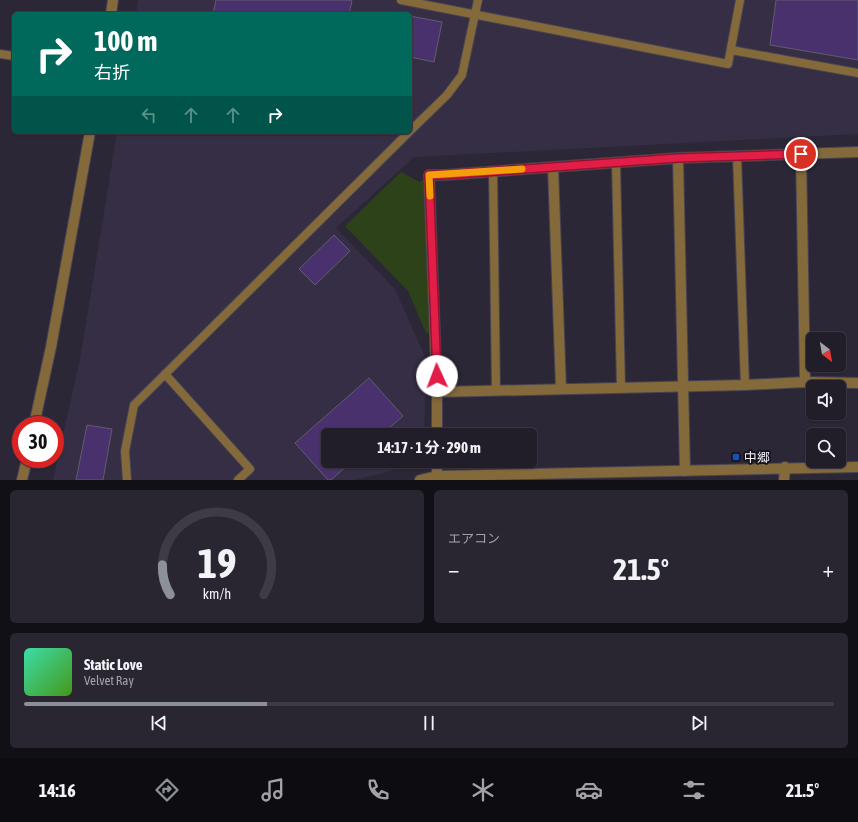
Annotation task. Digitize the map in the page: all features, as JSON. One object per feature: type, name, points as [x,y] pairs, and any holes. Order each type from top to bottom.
[{"type":"street","points":[[111,12],[114,0]]},
{"type":"street","points":[[36,416],[52,339],[90,134]]},
{"type":"street","points":[[437,428],[429,175],[678,158],[858,152]]},
{"type":"street","points":[[801,154],[805,382]]},
{"type":"street","points":[[678,158],[685,471]]},
{"type":"street","points":[[553,167],[561,389]]},
{"type":"street","points":[[437,392],[684,387],[805,382],[858,382]]},
{"type":"street","points":[[420,480],[437,476],[614,476],[685,471],[858,466]]},
{"type":"street","points":[[784,467],[784,480]]},
{"type":"street","points":[[22,480],[25,468]]},
{"type":"street","points":[[437,468],[437,476]]},
{"type":"lane","points":[[401,0],[728,64],[740,0]]},
{"type":"lane","points":[[412,130],[447,95],[462,75],[478,0]]},
{"type":"lane","points":[[731,50],[858,73]]},
{"type":"lane","points":[[0,54],[12,56]]},
{"type":"lane","points":[[127,480],[125,451],[134,405],[408,134]]},
{"type":"lane","points":[[737,156],[745,385]]},
{"type":"lane","points":[[616,163],[621,388]]},
{"type":"lane","points":[[493,171],[496,391]]},
{"type":"lane","points":[[165,374],[250,469],[238,480]]},
{"type":"shaded area","points":[[138,0],[858,0],[858,134],[414,157],[336,228],[395,289],[426,359],[424,428],[321,428],[321,468],[401,468],[355,480],[53,480],[56,468],[64,468],[64,430],[81,354],[117,134],[412,134],[412,12],[136,12]]},
{"type":"green space","points":[[401,172],[420,182],[427,176],[434,332],[426,333],[408,291],[345,226]]},
{"type":"building","points":[[216,0],[352,1],[349,12],[213,12]]},
{"type":"building","points":[[776,0],[858,0],[858,60],[770,45]]},
{"type":"building","points":[[412,16],[442,22],[434,62],[412,57]]},
{"type":"building","points":[[334,235],[350,251],[315,285],[299,269]]},
{"type":"building","points":[[369,378],[403,416],[389,428],[321,428],[321,468],[344,468],[331,480],[328,480],[295,443]]},
{"type":"building","points":[[87,425],[112,429],[103,480],[76,480]]},
{"type":"slow traffic","points":[[430,196],[429,175],[522,169]]},
{"type":"place","name":"中郷","points":[[736,457]]},
{"type":"route","points":[[437,376],[429,175],[678,158],[801,154]]}]
